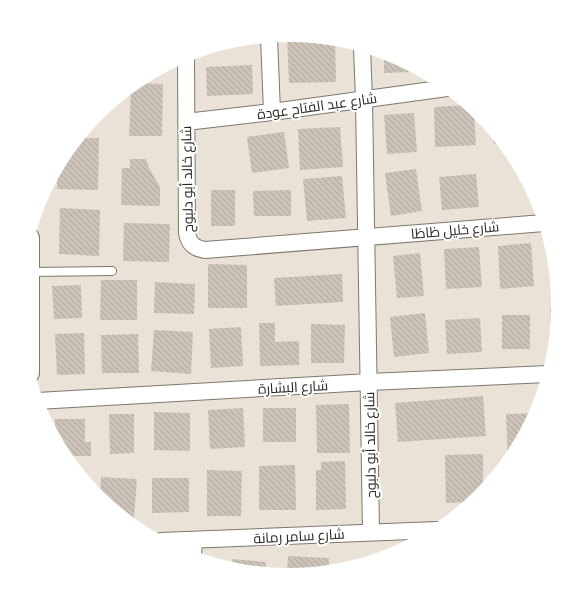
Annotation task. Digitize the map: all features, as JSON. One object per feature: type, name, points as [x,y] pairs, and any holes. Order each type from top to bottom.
[{"type":"street","points":[[269,43],[272,112]]},
{"type":"street","name":"شارع خالد أبو دلبوح","points":[[362,53],[371,532]]},
{"type":"street","name":"شارع خالد أبو دلبوح","points":[[186,63],[187,233],[193,246],[204,250],[366,237]]},
{"type":"street","name":"شارع عبد الفتاح عودة","points":[[186,122],[364,100],[433,87]]},
{"type":"street","name":"شارع خليل ظاظا","points":[[366,237],[538,223]]},
{"type":"street","points":[[29,265],[29,345]]},
{"type":"street","name":"شارع البشارة","points":[[44,401],[369,382],[542,374]]},
{"type":"street","name":"شارع سامر رمانة","points":[[173,541],[422,530]]},
{"type":"street","points":[[193,550],[194,540]]},
{"type":"lane","points":[[29,272],[112,271]]},
{"type":"building","points":[[287,42],[335,47],[336,82],[289,83]]},
{"type":"building","points":[[384,60],[409,72],[384,73]]},
{"type":"building","points":[[252,65],[253,94],[207,96],[206,67]]},
{"type":"building","points":[[149,83],[163,84],[162,136],[129,136],[131,96]]},
{"type":"building","points":[[459,106],[462,108],[475,120],[476,145],[435,147],[434,107]]},
{"type":"building","points":[[414,113],[417,152],[387,154],[384,115]]},
{"type":"building","points":[[340,127],[343,167],[300,170],[298,129]]},
{"type":"building","points":[[284,132],[289,168],[252,173],[247,137]]},
{"type":"building","points":[[86,138],[99,138],[98,190],[57,189],[57,182],[80,145]]},
{"type":"building","points":[[130,159],[146,159],[149,168],[160,187],[160,206],[121,205],[122,168],[130,168]]},
{"type":"building","points":[[416,169],[422,211],[391,216],[385,173]]},
{"type":"building","points":[[476,174],[479,207],[442,210],[439,177]]},
{"type":"building","points":[[342,176],[346,218],[307,221],[303,179]]},
{"type":"building","points":[[211,190],[235,190],[235,226],[211,226]]},
{"type":"building","points":[[291,190],[291,216],[254,216],[253,191]]},
{"type":"building","points":[[60,208],[100,210],[99,256],[59,254]]},
{"type":"building","points":[[124,223],[170,224],[169,262],[123,261]]},
{"type":"building","points":[[531,243],[534,286],[500,289],[498,246]]},
{"type":"building","points":[[479,247],[482,287],[446,289],[444,249]]},
{"type":"building","points":[[420,253],[424,296],[397,298],[393,256]]},
{"type":"building","points":[[208,264],[247,265],[247,308],[208,308]]},
{"type":"building","points":[[342,274],[343,302],[276,306],[274,278]]},
{"type":"building","points":[[101,280],[137,280],[137,320],[100,320]]},
{"type":"building","points":[[155,282],[195,284],[194,314],[154,313]]},
{"type":"building","points":[[81,285],[82,318],[54,319],[52,286]]},
{"type":"building","points":[[425,313],[429,353],[394,357],[390,317]]},
{"type":"building","points":[[502,315],[530,315],[530,349],[502,349]]},
{"type":"building","points":[[480,318],[482,352],[447,354],[445,320]]},
{"type":"building","points":[[259,323],[275,323],[275,342],[299,341],[299,365],[260,366]]},
{"type":"building","points":[[311,324],[345,325],[344,363],[311,363]]},
{"type":"building","points":[[241,327],[243,366],[211,368],[209,329]]},
{"type":"building","points":[[154,330],[193,332],[191,374],[151,371]]},
{"type":"building","points":[[84,333],[85,374],[57,375],[55,334]]},
{"type":"building","points":[[138,334],[139,373],[102,373],[101,335]]},
{"type":"building","points":[[483,396],[486,436],[398,442],[395,403]]},
{"type":"building","points":[[349,404],[350,453],[317,453],[316,405]]},
{"type":"building","points":[[243,408],[245,447],[210,449],[208,410]]},
{"type":"building","points":[[263,408],[296,408],[296,442],[263,442]]},
{"type":"building","points":[[154,412],[190,413],[190,451],[154,450]]},
{"type":"building","points":[[527,413],[508,450],[506,414]]},
{"type":"building","points":[[109,414],[134,414],[134,453],[110,454]]},
{"type":"building","points":[[55,419],[85,419],[85,442],[91,442],[91,456],[74,456],[55,425]]},
{"type":"building","points":[[483,454],[483,481],[462,502],[446,503],[445,455]]},
{"type":"building","points":[[345,461],[346,509],[316,510],[316,470],[321,470],[321,462]]},
{"type":"building","points":[[295,465],[296,510],[259,510],[259,466]]},
{"type":"building","points":[[207,470],[242,471],[241,516],[207,516]]},
{"type":"building","points":[[101,477],[137,479],[134,517],[115,502],[100,488]]},
{"type":"building","points":[[152,478],[189,478],[189,512],[152,513]]},
{"type":"building","points":[[288,556],[329,558],[329,564],[287,568]]},
{"type":"building","points":[[232,559],[266,562],[266,566],[232,561]]}]
